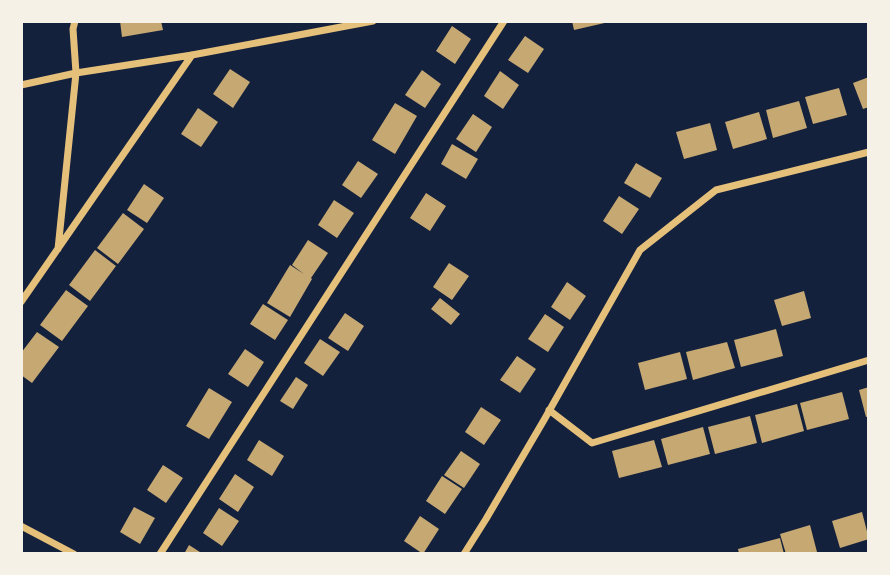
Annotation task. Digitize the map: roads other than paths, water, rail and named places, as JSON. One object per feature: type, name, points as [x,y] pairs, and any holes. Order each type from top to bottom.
[{"type":"street","points":[[58,250],[76,73],[73,29],[75,21]]},
{"type":"street","points":[[21,85],[373,21]]},
{"type":"street","points":[[160,554],[504,21]]},
{"type":"street","points":[[21,302],[192,55]]},
{"type":"street","points":[[464,554],[640,250],[716,190],[869,152]]},
{"type":"street","points":[[549,410],[592,443],[869,360]]},
{"type":"street","points":[[21,526],[74,554]]}]
